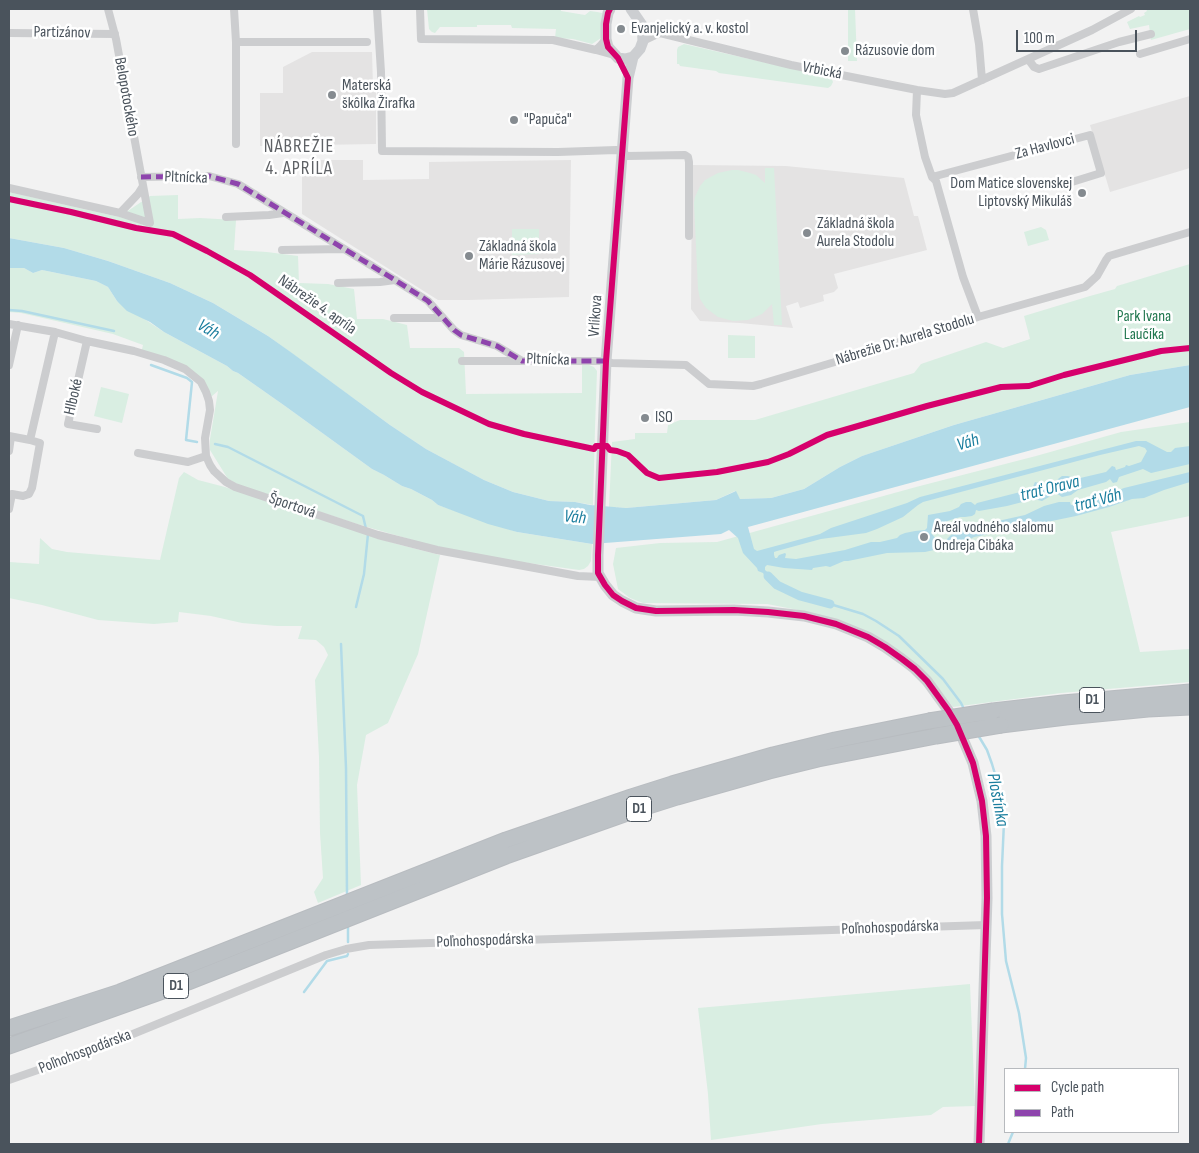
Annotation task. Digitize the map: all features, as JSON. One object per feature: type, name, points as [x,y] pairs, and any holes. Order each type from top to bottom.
[{"type":"highway","name":"D1","points":[[9,1028],[120,992],[515,837],[672,784],[773,754],[835,740],[993,711],[1064,702],[1190,692]]},
{"type":"highway","name":"D1","points":[[9,1046],[188,982],[506,856],[568,833],[677,797],[818,759],[936,736],[1066,717],[1190,707]]},
{"type":"street","name":"Belopotockého","points":[[108,9],[150,223],[120,213]]},
{"type":"street","points":[[234,9],[236,42],[236,144]]},
{"type":"street","points":[[377,9],[381,72],[382,151],[561,152],[616,150],[627,156],[686,155],[689,162],[688,236]]},
{"type":"street","points":[[420,9],[421,39],[554,40],[596,50],[625,60],[633,57]]},
{"type":"street","points":[[610,9],[606,18],[608,47],[628,78]]},
{"type":"street","points":[[631,9],[642,25],[643,41],[660,33]]},
{"type":"street","points":[[973,9],[979,44],[982,80]]},
{"type":"street","name":"Vrbická","points":[[642,25],[660,33],[791,65],[945,94],[953,93],[1028,60],[1092,30],[1131,9]]},
{"type":"street","name":"Partizánov","points":[[9,33],[114,34]]},
{"type":"street","points":[[1028,60],[1034,67],[1039,69],[1119,42],[1151,34]]},
{"type":"street","points":[[596,50],[602,46],[606,39]]},
{"type":"street","points":[[1140,54],[1190,39]]},
{"type":"street","name":"Vrlíkova","points":[[600,577],[598,554],[606,362],[622,152],[628,78],[633,57],[640,49],[643,41]]},
{"type":"street","points":[[236,42],[367,42]]},
{"type":"street","points":[[917,90],[916,115],[925,157],[932,177],[936,181],[963,277],[978,317]]},
{"type":"street","name":"Za Havlovci","points":[[932,177],[1090,135],[1101,173],[1072,182]]},
{"type":"street","name":"Pltnícka","points":[[141,177],[209,176],[238,184],[428,301],[454,330],[461,335],[497,346],[522,361],[606,362]]},
{"type":"street","points":[[9,188],[120,213],[143,186]]},
{"type":"street","points":[[226,216],[269,216],[283,212]]},
{"type":"street","name":"Nábrežie Dr. Aurela Stodolu","points":[[606,362],[686,365],[708,384],[753,386],[978,317],[1085,287],[1095,279],[1107,258],[1112,255],[1190,232]]},
{"type":"street","points":[[282,250],[343,249]]},
{"type":"street","points":[[338,283],[395,280]]},
{"type":"street","points":[[394,318],[443,318]]},
{"type":"street","points":[[9,324],[55,332],[164,360],[185,369],[201,382],[206,392],[210,410],[205,438],[206,456],[188,462],[138,453]]},
{"type":"street","points":[[9,365],[18,325]]},
{"type":"street","name":"Hlboké","points":[[30,440],[55,332]]},
{"type":"street","name":"Hlboké","points":[[87,341],[68,424],[96,429]]},
{"type":"street","points":[[462,361],[522,361]]},
{"type":"street","points":[[9,451],[10,436],[40,443],[32,488],[29,494],[23,496],[10,491],[9,509]]},
{"type":"street","name":"Športová","points":[[206,456],[214,471],[234,487],[378,535],[436,550],[578,576],[600,577]]},
{"type":"street","points":[[600,577],[609,590],[622,602],[636,608],[656,611],[734,610],[804,616],[836,624],[868,637],[915,669],[937,694],[958,725],[977,778],[986,836],[986,925],[979,1144]]},
{"type":"street","name":"Poľnohospodárska","points":[[9,1080],[84,1054],[326,955],[369,945],[986,925]]},
{"type":"shaded area","points":[[312,52],[372,52],[373,87],[376,88],[376,144],[260,146],[260,93],[283,93],[283,67]]},
{"type":"shaded area","points":[[1190,96],[1190,168],[1110,192],[1090,125]]},
{"type":"shaded area","name":"Základná škola Márie Rázusovej","points":[[302,160],[363,160],[363,180],[429,179],[429,162],[571,160],[569,297],[438,300],[302,214]]},
{"type":"shaded area","name":"Základná škola Aurela Stodolu","points":[[692,165],[786,166],[904,178],[914,216],[918,216],[927,250],[834,274],[838,288],[834,292],[823,295],[824,301],[800,308],[798,302],[786,306],[793,328],[700,321],[691,309]]},
{"type":"green space","points":[[427,9],[561,9],[561,11],[585,15],[590,11],[597,12],[602,13],[601,38],[592,44],[573,39],[555,38],[556,29],[512,28],[511,25],[440,27],[435,33],[429,29]]},
{"type":"green space","points":[[848,9],[855,9],[857,61],[848,61]]},
{"type":"green space","points":[[1146,9],[1190,9],[1190,29],[1151,40],[1149,25],[1130,29],[1127,22],[1145,15]]},
{"type":"green space","points":[[684,44],[829,76],[833,82],[828,88],[680,66],[677,64],[677,50],[678,47]]},
{"type":"green space","points":[[765,168],[774,168],[782,325],[774,325],[772,304],[762,314],[748,320],[733,321],[718,317],[706,308],[700,299],[698,289],[694,203],[700,186],[705,180],[718,173],[732,170],[756,175],[765,183]]},
{"type":"green space","points":[[9,192],[119,217],[150,196],[178,195],[178,219],[236,220],[234,250],[298,256],[299,283],[328,284],[354,289],[357,319],[383,319],[407,325],[410,348],[459,348],[464,352],[466,394],[582,393],[582,365],[594,367],[597,371],[593,505],[549,501],[513,492],[484,480],[426,449],[390,425],[268,336],[213,303],[170,283],[64,248],[9,238]]},
{"type":"green space","points":[[1041,227],[1046,230],[1049,240],[1028,246],[1024,232]]},
{"type":"green space","points":[[512,229],[539,229],[539,254],[512,255]]},
{"type":"green space","name":"Park Ivana Laučíka","points":[[1190,264],[1190,365],[1130,375],[954,425],[862,456],[804,489],[771,498],[740,499],[735,491],[716,500],[626,508],[609,507],[612,442],[635,439],[635,433],[667,433],[668,425],[680,420],[755,420],[914,373],[921,364],[986,342],[1003,348],[1030,339],[1024,316]]},
{"type":"green space","points":[[9,268],[24,268],[33,273],[42,270],[96,281],[108,287],[117,301],[164,332],[238,373],[372,469],[432,500],[438,505],[517,532],[592,544],[591,561],[584,569],[579,570],[440,548],[357,524],[239,485],[228,479],[210,450],[218,391],[206,401],[197,383],[186,373],[141,354],[143,345],[113,334],[21,313],[9,312]]},
{"type":"green space","points":[[728,335],[755,336],[755,358],[728,358]]},
{"type":"green space","points":[[101,387],[129,394],[122,423],[94,416]]},
{"type":"green space","name":"Areál vodného slalomu Ondreja Cibáka","points":[[1190,422],[1190,516],[1111,532],[1140,652],[1190,649],[1190,682],[1061,693],[953,707],[932,680],[914,663],[798,610],[767,604],[643,603],[630,598],[618,589],[613,564],[616,548],[660,543],[717,542],[1121,432]]},
{"type":"green space","points":[[184,472],[198,480],[225,487],[393,543],[440,555],[418,654],[388,723],[366,735],[357,785],[361,885],[318,903],[314,892],[323,878],[315,680],[328,655],[324,647],[316,640],[298,639],[302,626],[242,623],[211,616],[179,612],[178,622],[154,624],[98,620],[9,598],[9,562],[39,564],[40,538],[52,549],[67,552],[160,560],[179,478]]},
{"type":"green space","points":[[970,984],[975,1106],[943,1107],[931,1115],[822,1124],[711,1140],[708,1094],[698,1008]]},
{"type":"water","points":[[9,238],[64,248],[170,283],[213,303],[268,336],[426,449],[484,480],[513,492],[549,501],[626,508],[716,500],[736,491],[740,499],[771,498],[804,489],[862,456],[954,425],[1130,375],[1190,365],[1190,407],[748,527],[754,549],[757,551],[820,534],[831,528],[920,497],[1136,441],[1146,441],[1167,452],[1171,452],[1175,448],[1190,446],[1190,464],[1151,473],[1143,469],[1119,477],[1117,482],[1113,483],[1110,479],[1062,497],[1056,493],[1042,501],[1034,499],[1007,506],[976,510],[972,516],[960,517],[941,523],[931,533],[937,540],[945,541],[951,535],[971,527],[1025,515],[1044,506],[1059,502],[1070,502],[1071,505],[1086,502],[1124,488],[1190,472],[1190,482],[1144,498],[1132,499],[1076,516],[974,537],[960,544],[925,552],[887,553],[844,561],[830,567],[813,568],[812,570],[767,565],[765,570],[780,582],[772,583],[766,579],[763,573],[758,571],[743,553],[738,538],[729,530],[721,534],[592,544],[517,532],[488,524],[438,505],[432,500],[372,469],[227,366],[127,311],[117,301],[108,287],[96,281],[42,270],[33,273],[24,268],[9,268]],"holes":[[[1139,446],[1147,451],[1141,462],[1129,466],[1126,465],[1116,470],[1112,466],[1106,472],[1076,479],[1062,476],[1056,484],[1046,485],[1035,482],[1032,489],[975,505],[971,502],[966,502],[950,511],[928,515],[927,528],[925,530],[905,533],[897,538],[871,542],[845,550],[796,559],[785,558],[785,553],[777,558],[774,555],[774,552],[821,539],[866,533],[903,517],[923,502],[1100,455]]]},
{"type":"waterway","points":[[9,310],[22,311],[114,331]]},
{"type":"waterway","points":[[151,365],[187,378],[192,382],[186,440],[197,442]]},
{"type":"waterway","points":[[215,444],[228,447],[363,516],[366,529]]},
{"type":"waterway","points":[[356,607],[364,574],[368,534]]},
{"type":"waterway","points":[[768,576],[777,585],[800,596],[830,604]]},
{"type":"waterway","name":"Ploštínka","points":[[830,604],[863,614],[899,636],[943,679],[965,711]]},
{"type":"waterway","points":[[341,644],[346,768],[347,896]]},
{"type":"waterway","name":"Ploštínka","points":[[978,735],[987,750],[995,774],[1004,822],[1002,914],[1006,961],[1019,1013],[1026,1058],[1025,1068]]},
{"type":"waterway","points":[[348,924],[348,942]]},
{"type":"waterway","points":[[304,992],[327,961],[347,956],[348,954]]},
{"type":"waterway","name":"Ploštínka","points":[[1008,1144],[1013,1133]]},
{"type":"marked path","points":[[141,177],[209,176],[238,184],[428,301],[454,330],[461,335],[497,346],[522,361],[606,361]]},
{"type":"cycle path","points":[[610,9],[606,24],[608,47],[618,58],[628,78],[606,361],[598,573],[613,595],[636,608],[656,611],[734,610],[768,612],[804,616],[836,624],[868,637],[902,659],[927,681],[948,710],[957,725],[973,763],[982,801],[986,836],[987,898],[979,1144]]},
{"type":"cycle path","name":"Nábrežie 4. apríla","points":[[9,199],[136,228],[173,234],[250,275],[391,373],[422,392],[489,424],[524,434],[594,449],[596,446],[607,446],[610,450],[628,455],[647,473],[659,478],[717,472],[768,462],[827,435],[927,406],[1001,387],[1029,386],[1064,375],[1161,351],[1190,348]]},
{"type":"place","name":"Evanjelický a. v. kostol","points":[[621,29]]},
{"type":"place","name":"Rázusovie dom","points":[[845,51]]},
{"type":"place","name":"Materská škôlka Žirafka","points":[[332,95]]},
{"type":"place","name":"\"Papuča\"","points":[[514,120]]},
{"type":"place","name":"Dom Matice slovenskej Liptovský Mikuláš","points":[[1082,193]]},
{"type":"place","name":"Základná škola Aurela Stodolu","points":[[807,233]]},
{"type":"place","name":"Základná škola Márie Rázusovej","points":[[469,256]]},
{"type":"place","name":"ISO","points":[[645,418]]},
{"type":"place","name":"Areál vodného slalomu Ondreja Cibáka","points":[[924,537]]},
{"type":"district","name":"NÁBREŽIE 4. APRÍLA","points":[[299,158]]},
{"type":"water label","name":"Váh","points":[[208,330]]},
{"type":"water label","name":"Váh","points":[[968,443]]},
{"type":"water label","name":"trať Orava","points":[[1050,489]]},
{"type":"water label","name":"trať Váh","points":[[1098,501]]},
{"type":"water label","name":"Váh","points":[[575,518]]}]
